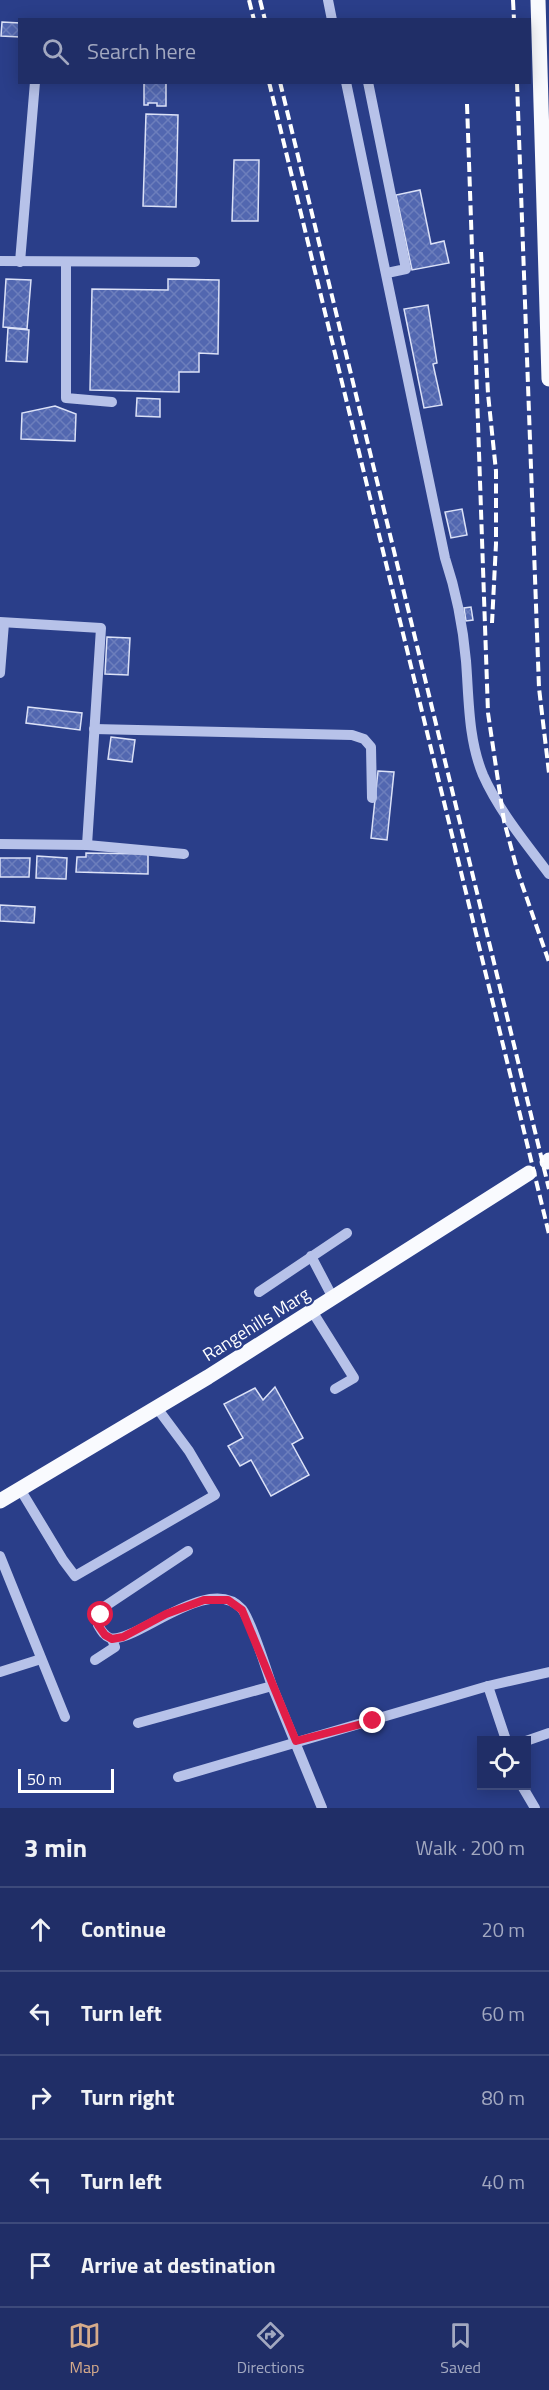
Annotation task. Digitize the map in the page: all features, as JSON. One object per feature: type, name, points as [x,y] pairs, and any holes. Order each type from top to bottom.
[{"type":"main road","points":[[538,0],[549,379]]},
{"type":"main road","name":"Rangehills Marg","points":[[0,1501],[157,1408],[529,1173]]},
{"type":"street","points":[[328,0],[332,18]]},
{"type":"street","points":[[20,262],[34,84]]},
{"type":"street","points":[[346,84],[445,558],[453,583],[465,648],[474,746],[482,773],[496,801],[549,874]]},
{"type":"street","points":[[368,84],[406,269],[387,273]]},
{"type":"street","points":[[0,261],[195,262]]},
{"type":"street","points":[[66,262],[66,398],[112,402]]},
{"type":"street","points":[[0,673],[2,622],[101,628],[87,845]]},
{"type":"street","points":[[94,729],[352,735],[364,739],[371,747],[372,798]]},
{"type":"street","points":[[0,844],[87,845],[184,854]]},
{"type":"street","points":[[259,1292],[347,1233]]},
{"type":"street","points":[[311,1256],[333,1298]]},
{"type":"street","points":[[312,1311],[354,1378],[336,1389]]},
{"type":"street","points":[[20,1489],[75,1576],[215,1495],[189,1451],[157,1408]]},
{"type":"street","points":[[95,1660],[115,1647],[112,1639],[105,1635],[98,1625],[104,1607],[188,1551]]},
{"type":"street","points":[[0,1556],[65,1717]]},
{"type":"street","points":[[112,1639],[123,1637],[166,1614],[204,1600],[228,1600],[242,1610],[322,1808]]},
{"type":"street","points":[[0,1672],[41,1659]]},
{"type":"street","points":[[178,1777],[488,1686],[549,1672]]},
{"type":"street","points":[[138,1723],[273,1686]]},
{"type":"street","points":[[488,1686],[505,1736]]},
{"type":"street","points":[[531,1739],[549,1732]]},
{"type":"street","points":[[525,1790],[535,1808]]},
{"type":"building","points":[[2,22],[18,23],[18,37],[1,36]]},
{"type":"building","points":[[144,84],[166,84],[166,106],[157,106],[157,103],[144,105]]},
{"type":"building","points":[[146,114],[178,115],[176,207],[143,206]]},
{"type":"building","points":[[234,160],[259,160],[258,221],[232,221]]},
{"type":"building","points":[[420,190],[431,244],[444,241],[449,263],[412,270],[396,195]]},
{"type":"building","points":[[6,279],[31,280],[27,329],[3,327]]},
{"type":"building","points":[[168,279],[219,280],[218,354],[199,353],[199,372],[179,372],[179,392],[90,390],[92,289],[168,290]]},
{"type":"building","points":[[428,305],[437,363],[433,364],[442,405],[424,408],[404,309]]},
{"type":"building","points":[[8,328],[29,330],[27,362],[6,361]]},
{"type":"building","points":[[137,398],[160,399],[160,417],[136,416]]},
{"type":"building","points":[[55,406],[76,414],[75,441],[21,439],[22,413]]},
{"type":"building","points":[[462,509],[467,535],[451,538],[445,512]]},
{"type":"building","points":[[471,607],[473,620],[466,621],[464,608]]},
{"type":"building","points":[[107,637],[130,638],[128,675],[105,674]]},
{"type":"building","points":[[28,707],[82,713],[80,730],[26,723]]},
{"type":"building","points":[[111,737],[135,740],[132,762],[108,759]]},
{"type":"building","points":[[378,771],[394,772],[387,840],[371,838]]},
{"type":"building","points":[[86,853],[148,854],[148,874],[76,872],[77,857],[86,857]]},
{"type":"building","points":[[37,856],[67,858],[66,879],[36,878]]},
{"type":"building","points":[[0,858],[30,858],[29,877],[0,877]]},
{"type":"building","points":[[0,905],[35,907],[34,923],[0,921]]},
{"type":"building","points":[[275,1387],[303,1438],[292,1444],[309,1475],[271,1496],[251,1460],[240,1466],[228,1446],[243,1438],[224,1404],[255,1388],[263,1400]]},
{"type":"railway","points":[[249,0],[254,18]]},
{"type":"railway","points":[[260,0],[264,18]]},
{"type":"railway","points":[[513,0],[514,18]]},
{"type":"railway","points":[[269,84],[549,1234]]},
{"type":"railway","points":[[280,84],[549,1189]]},
{"type":"railway","points":[[517,84],[539,688],[549,773]]},
{"type":"railway","points":[[467,104],[488,713],[504,821],[518,873],[549,962]]},
{"type":"railway","points":[[481,252],[488,394],[496,471],[496,544],[492,623]]},
{"type":"route","points":[[101,1615],[98,1625],[105,1635],[112,1639],[123,1637],[166,1614],[204,1600],[228,1600],[242,1610],[296,1741],[373,1721]]}]
